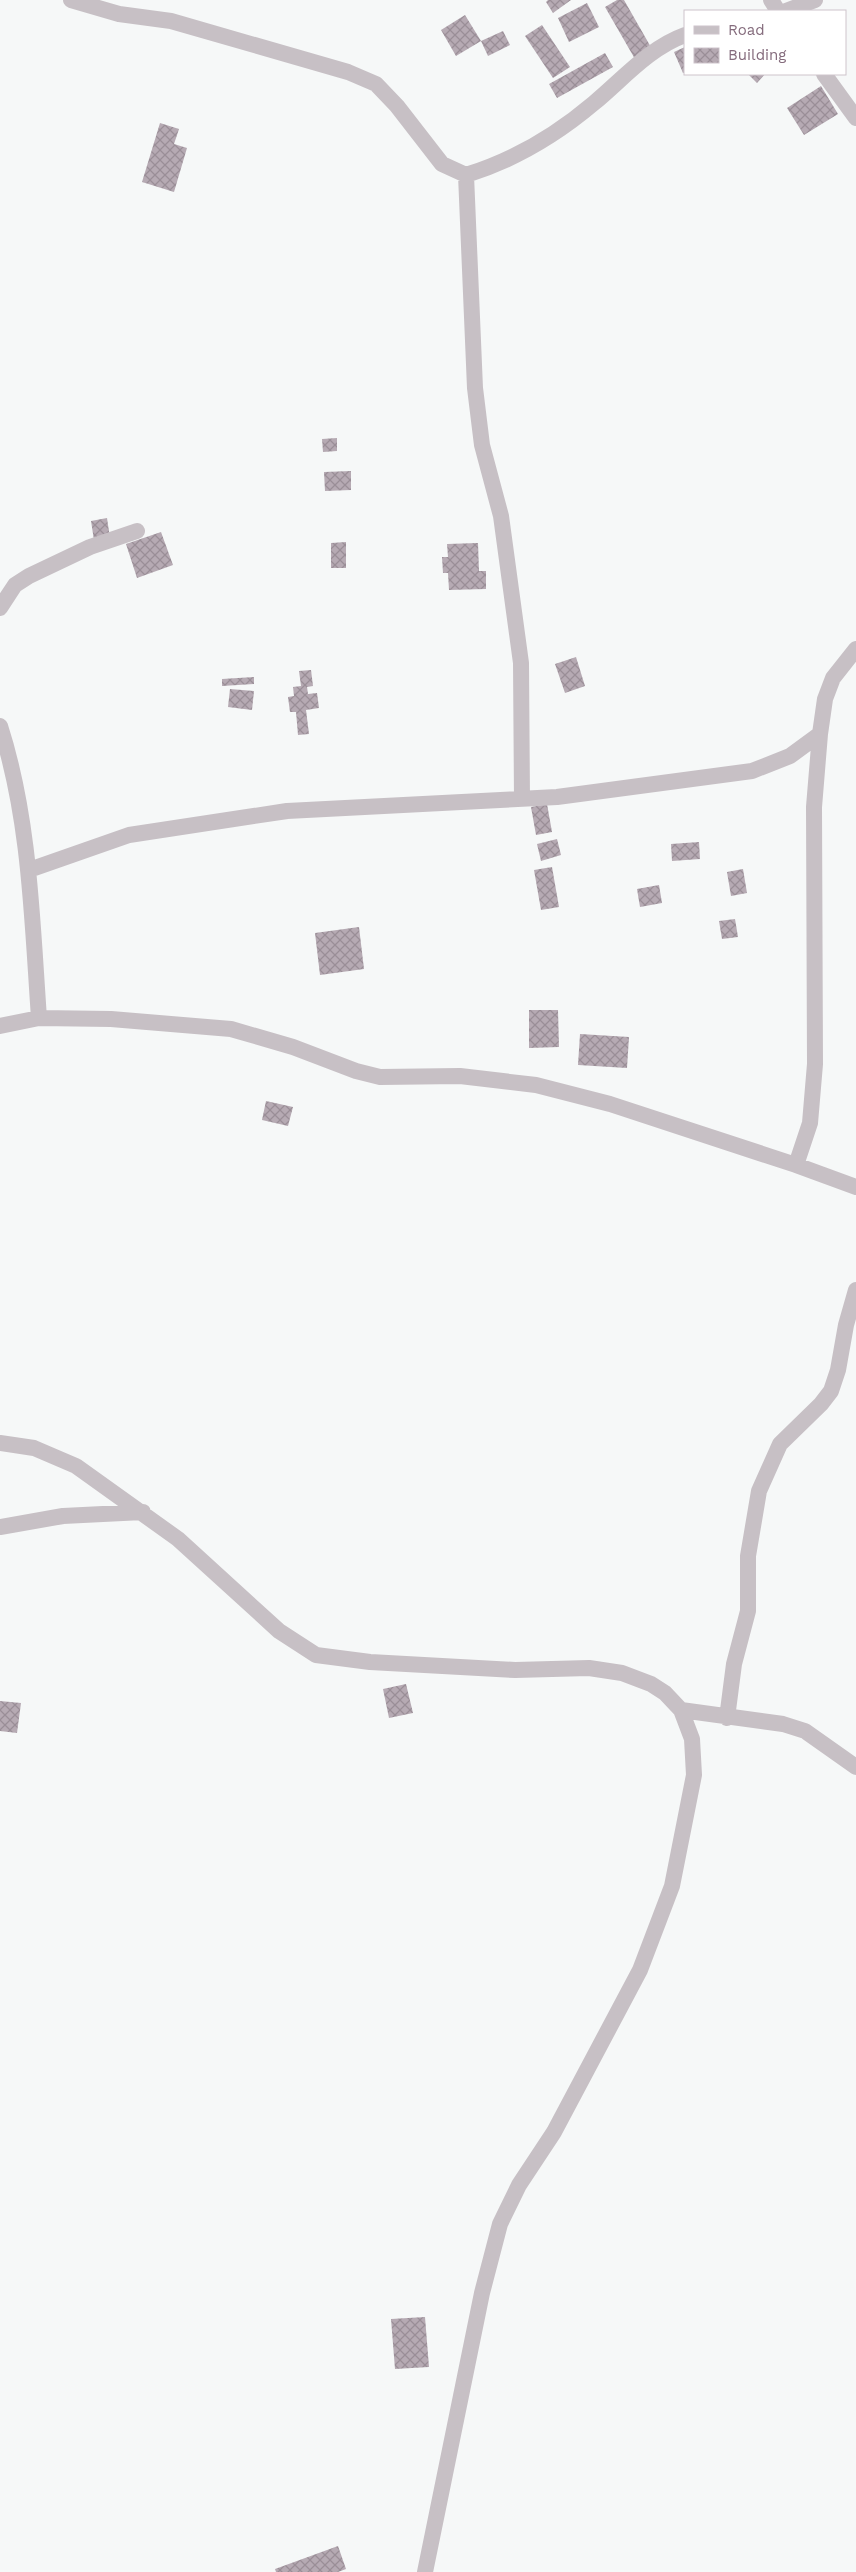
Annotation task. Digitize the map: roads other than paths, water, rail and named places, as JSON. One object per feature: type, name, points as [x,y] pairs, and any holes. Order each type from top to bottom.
[{"type":"street","points":[[71,0],[110,12],[171,21],[355,75],[376,84],[397,106],[442,164],[466,175],[500,164],[527,151],[593,104],[646,57],[684,36]]},
{"type":"street","points":[[789,10],[815,0]]},
{"type":"street","points":[[825,75],[856,118]]},
{"type":"street","points":[[466,175],[476,398],[482,445],[501,516],[521,663],[522,799]]},
{"type":"street","points":[[0,608],[15,585],[29,576],[90,547],[137,531]]},
{"type":"street","points":[[796,1165],[810,1122],[815,1064],[814,807],[820,734],[825,699],[833,678],[856,649]]},
{"type":"street","points":[[0,726],[14,779],[28,870],[39,1018]]},
{"type":"street","points":[[28,870],[129,835],[287,811],[557,797],[752,771],[790,756],[820,734]]},
{"type":"street","points":[[0,1026],[39,1018],[111,1019],[231,1029],[293,1046],[356,1071],[380,1077],[460,1076],[536,1085],[610,1104],[796,1165],[856,1187]]},
{"type":"street","points":[[727,1718],[734,1664],[748,1611],[748,1556],[760,1491],[780,1444],[821,1404],[831,1391],[838,1370],[846,1325],[856,1290]]},
{"type":"street","points":[[0,1442],[34,1448],[76,1466],[143,1512],[178,1539],[279,1631],[316,1655],[370,1662],[515,1670],[589,1668],[622,1674],[651,1684],[665,1693],[681,1710],[692,1739],[694,1775],[672,1886],[640,1970],[554,2132],[519,2185],[500,2224],[482,2293],[425,2572]]},
{"type":"street","points":[[0,1527],[63,1516],[143,1512]]},
{"type":"street","points":[[681,1710],[727,1718],[769,1721],[805,1731],[856,1767]]}]
